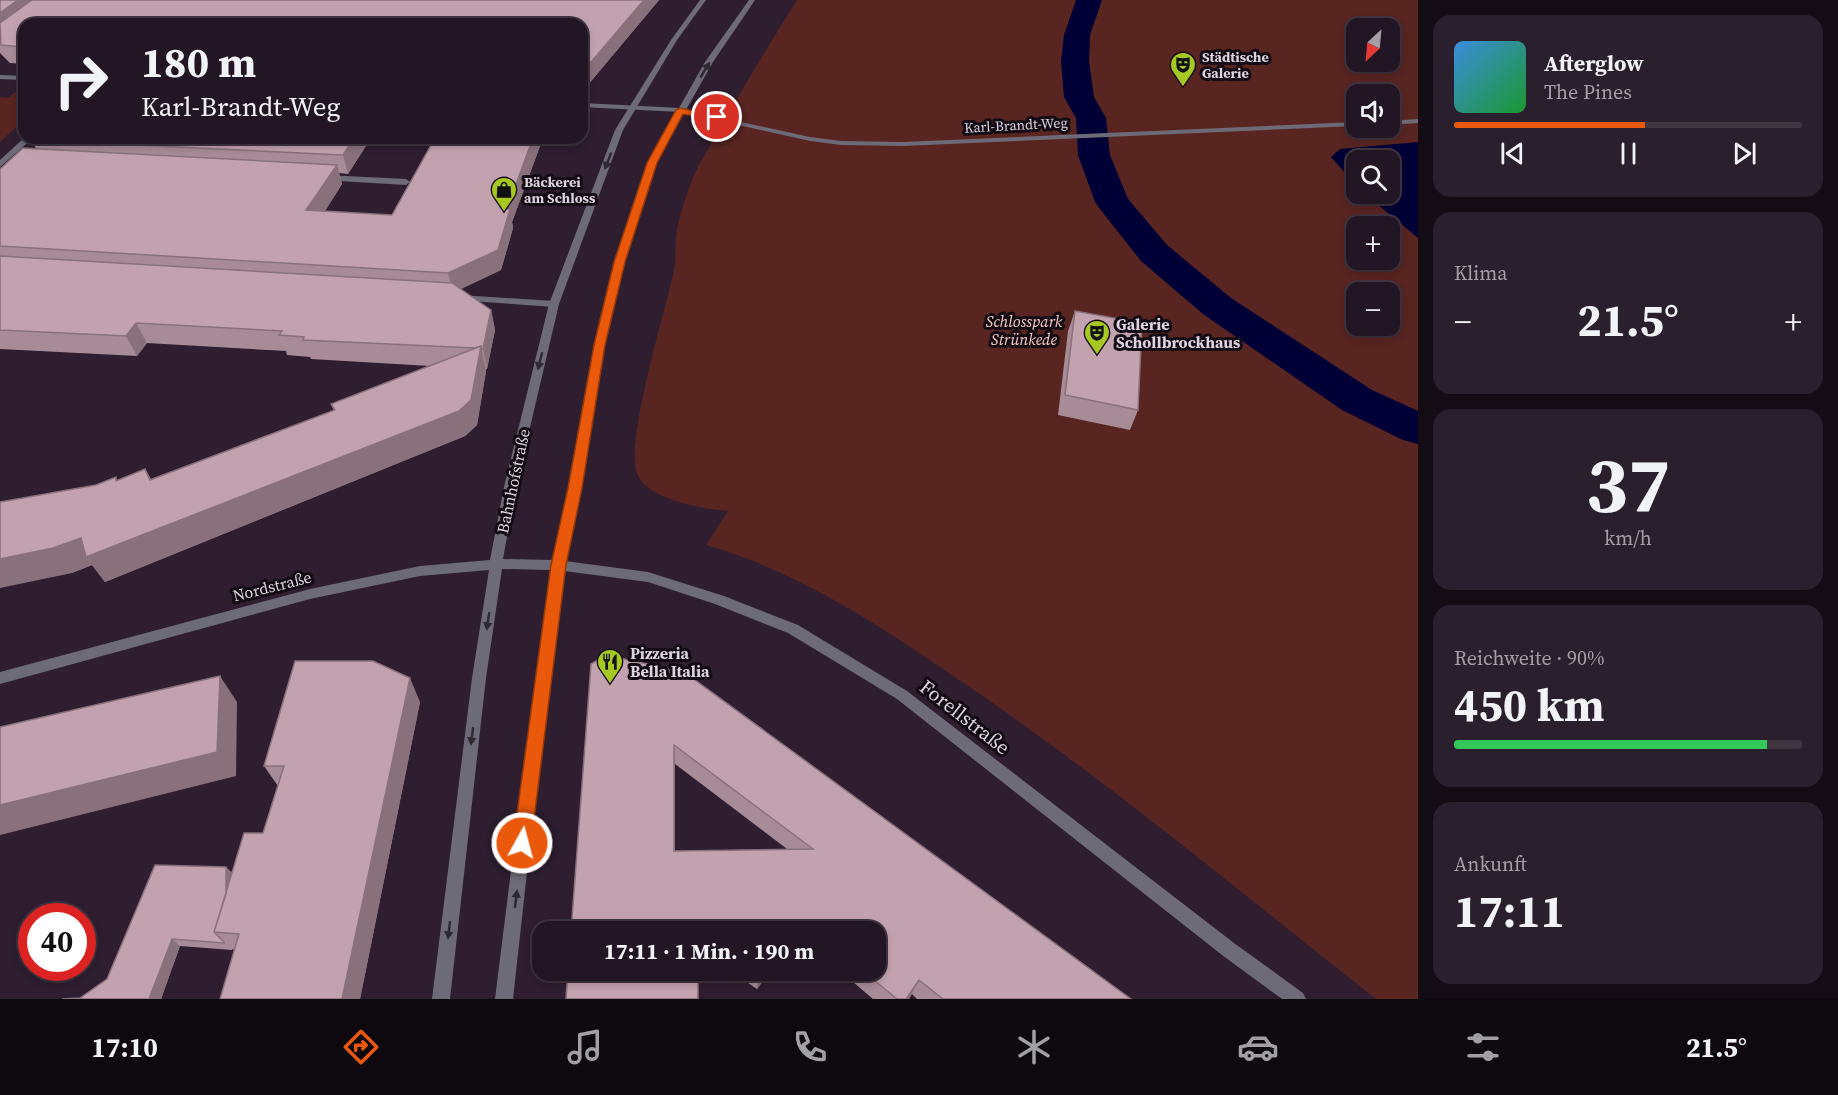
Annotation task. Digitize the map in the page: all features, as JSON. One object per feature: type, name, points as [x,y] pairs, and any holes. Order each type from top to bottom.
[{"type":"street","name":"Bahnhofstraße","points":[[441,999],[478,690],[496,564],[516,458],[554,304],[620,130],[674,40],[703,0]]},
{"type":"street","points":[[504,999],[538,710],[558,565],[575,488],[600,345],[620,262],[652,163],[709,62],[752,0]]},
{"type":"street","points":[[0,77],[18,78]]},
{"type":"street","name":"Karl-Brandt-Weg","points":[[588,105],[680,110],[841,143],[903,144],[1346,124]]},
{"type":"street","points":[[1400,122],[1418,121]]},
{"type":"street","points":[[2,163],[23,144]]},
{"type":"street","points":[[2,163],[14,162]]},
{"type":"street","points":[[312,177],[406,182]]},
{"type":"street","points":[[449,298],[554,304]]},
{"type":"street","name":"Nordstraße","points":[[0,678],[159,633],[321,592],[411,573],[496,564],[558,565]]},
{"type":"street","name":"Forellstraße","points":[[558,565],[648,577],[719,600],[793,629],[902,695],[1228,949],[1297,999]]},
{"type":"green space","name":"Schlosspark Strünkede","points":[[797,0],[1418,0],[1418,999],[1376,999],[1119,796],[1015,718],[900,640],[807,585],[741,556],[706,545],[728,511],[678,502],[653,491],[644,484],[638,476],[635,460],[636,436],[647,376],[674,270],[677,227],[685,199],[699,165]]},
{"type":"green space","points":[[18,93],[18,126],[0,142],[0,97],[8,98]]},
{"type":"shaded area","points":[[1418,142],[1418,238],[1400,223],[1400,216],[1392,216],[1377,204],[1400,204],[1400,150],[1346,150],[1346,174],[1331,157],[1340,149]]},
{"type":"building","points":[[0,0],[18,0],[0,13]]},
{"type":"building","points":[[32,0],[644,0],[588,66],[588,18],[18,18],[18,46],[1,45],[0,23]]},
{"type":"building","points":[[115,144],[350,144],[343,155]]},
{"type":"building","points":[[432,144],[531,144],[507,209],[510,209],[498,250],[448,273],[0,246],[0,169],[23,148],[337,165],[306,210],[392,215]]},
{"type":"building","points":[[0,256],[452,283],[491,310],[483,349],[481,346],[475,348],[303,340],[304,337],[279,335],[282,331],[136,323],[126,336],[0,330]]},
{"type":"building","points":[[1075,311],[1142,323],[1138,410],[1065,395]]},
{"type":"building","points":[[481,346],[471,400],[459,411],[86,557],[81,538],[53,548],[0,559],[0,502],[96,485],[116,477],[116,481],[145,469],[150,480],[335,410],[331,404]]},
{"type":"building","points":[[606,655],[684,672],[1131,999],[943,999],[919,980],[906,999],[897,999],[875,981],[886,981],[886,921],[572,921],[591,664]],"holes":[[[674,745],[813,849],[674,851]]]},
{"type":"building","points":[[295,661],[373,661],[410,678],[342,999],[220,999],[239,934],[214,932],[244,833],[263,833],[284,766],[264,766]]},
{"type":"building","points":[[220,676],[217,752],[0,805],[0,727]]},
{"type":"building","points":[[155,865],[226,867],[226,894],[214,932],[224,943],[172,939],[149,999],[62,999],[80,998],[107,979]]},
{"type":"building","points":[[567,981],[698,981],[698,999],[566,999]]},
{"type":"waterway","points":[[1089,0],[1077,35],[1075,61],[1079,97],[1091,118],[1094,155],[1112,202],[1154,253],[1217,306],[1357,400],[1418,429]]},
{"type":"place","name":"Städtische Galerie","points":[[1183,88]]},
{"type":"place","name":"Bäckerei am Schloss","points":[[504,213]]},
{"type":"place","name":"Galerie Schollbrockhaus","points":[[1097,356]]},
{"type":"place","name":"Pizzeria Bella Italia","points":[[610,685]]},
{"type":"route","points":[[522,843],[558,565],[575,488],[600,345],[620,262],[652,163],[680,110],[717,117]]}]
